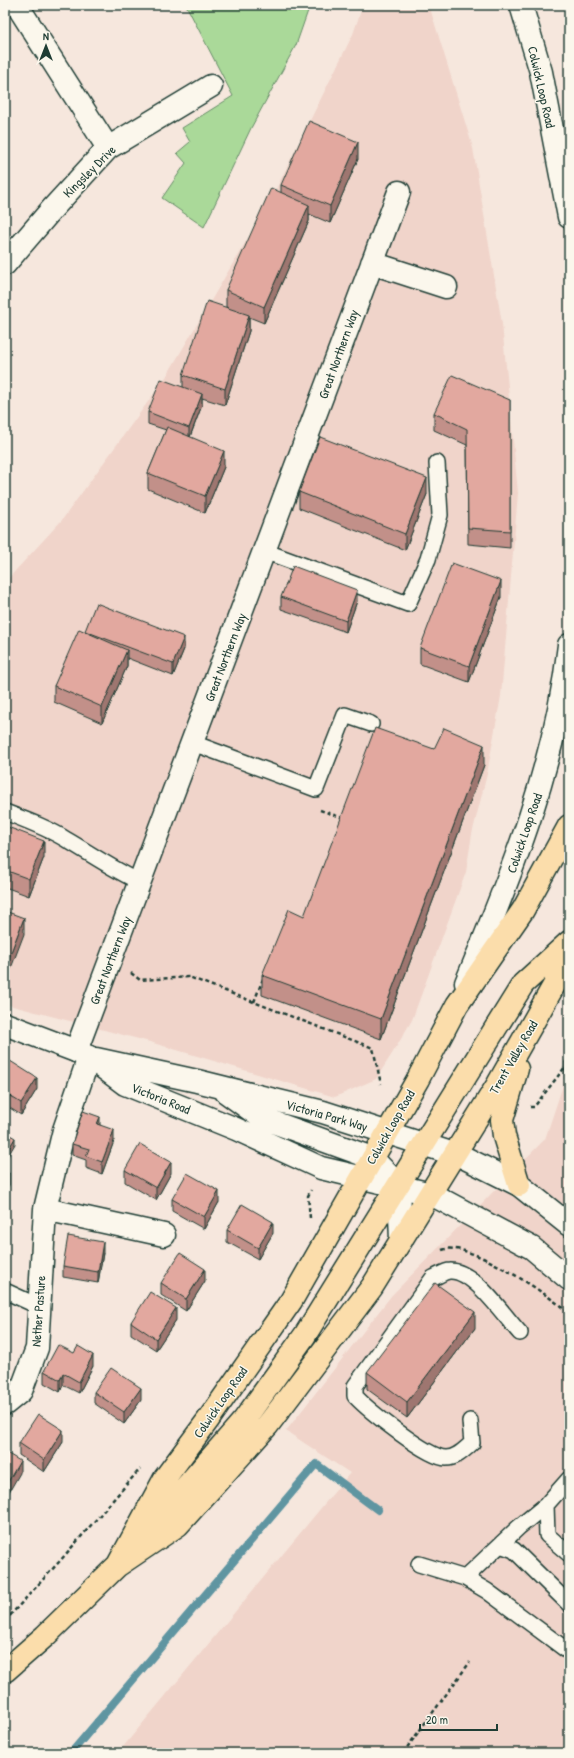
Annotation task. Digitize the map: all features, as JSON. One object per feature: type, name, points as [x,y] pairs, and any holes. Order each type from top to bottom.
[{"type":"main road","points":[[457,1005],[523,910],[569,826]]},
{"type":"main road","points":[[117,1566],[244,1420],[305,1335],[399,1186],[423,1144],[523,984],[569,942]]},
{"type":"main road","name":"Trent Valley Road","points":[[455,1154],[569,959]]},
{"type":"main road","name":"Colwick Loop Road","points":[[117,1566],[164,1478],[208,1420],[291,1301],[418,1078],[457,1005]]},
{"type":"main road","points":[[519,1185],[504,1136],[502,1120],[527,1033]]},
{"type":"main road","name":"Colwick Loop Road","points":[[5,1671],[72,1611],[117,1566],[178,1524],[267,1426],[372,1287],[455,1154]]},
{"type":"street","points":[[17,5],[108,148]]},
{"type":"street","name":"Colwick Loop Road","points":[[521,5],[541,72],[569,217]]},
{"type":"street","name":"Kingsley Drive","points":[[5,264],[53,208],[108,148],[211,86]]},
{"type":"street","name":"Great Northern Way","points":[[82,1054],[140,882],[399,192]]},
{"type":"street","points":[[372,263],[446,287]]},
{"type":"street","name":"Colwick Loop Road","points":[[457,1005],[501,900],[542,785],[563,690],[569,645]]},
{"type":"street","name":"Victoria Road","points":[[5,1024],[82,1054],[125,1084],[236,1129],[320,1168],[361,1177]]},
{"type":"street","name":"Victoria Park Way","points":[[82,1054],[323,1112],[455,1154],[519,1185],[569,1225]]},
{"type":"street","name":"Nether Pasture","points":[[5,1404],[21,1391],[36,1348],[40,1307],[44,1209],[82,1054]]},
{"type":"street","points":[[219,1086],[262,1118],[372,1158],[399,1186],[401,1240]]},
{"type":"street","points":[[361,1177],[431,1194],[532,1248],[569,1279]]},
{"type":"street","points":[[44,1209],[164,1235]]},
{"type":"lane","points":[[264,551],[408,604],[428,559],[440,515],[437,463]]},
{"type":"lane","points":[[193,743],[316,789],[345,715],[371,724]]},
{"type":"lane","points":[[5,812],[36,824],[66,839],[111,867],[140,882]]},
{"type":"lane","points":[[470,1421],[472,1443],[461,1453],[446,1458],[430,1454],[365,1406],[355,1396],[355,1386],[432,1278],[450,1271],[466,1274],[483,1289],[520,1333]]},
{"type":"lane","points":[[5,1291],[40,1307]]},
{"type":"lane","points":[[465,1578],[546,1505],[569,1479]]},
{"type":"lane","points":[[546,1505],[547,1535],[569,1554]]},
{"type":"lane","points":[[500,1545],[514,1550],[569,1604]]},
{"type":"lane","points":[[419,1564],[465,1578],[487,1591],[569,1652]]},
{"type":"path","points":[[316,808],[344,818],[342,826]]},
{"type":"path","points":[[125,968],[140,980],[189,977],[373,1048],[381,1084]]},
{"type":"path","points":[[254,1002],[265,973]]},
{"type":"path","points":[[524,1109],[534,1107],[569,1062]]},
{"type":"path","points":[[309,1220],[310,1214]]},
{"type":"path","points":[[5,1622],[60,1562],[142,1467]]},
{"type":"path","points":[[404,1753],[470,1662]]},
{"type":"shaded area","points":[[363,5],[429,5],[473,148],[502,324],[518,493],[501,696],[487,774],[472,834],[466,872],[412,1020],[376,1079],[335,1097],[150,1042],[5,1004],[5,582],[62,520],[166,377],[272,197],[353,34]]},
{"type":"shaded area","points":[[569,1072],[569,1753],[118,1753],[350,1473],[286,1431],[391,1296],[545,1139],[565,1079]]},
{"type":"green space","points":[[186,5],[310,5],[296,45],[251,128],[204,227],[162,198],[186,163],[177,153],[190,142],[182,128],[233,96]]},
{"type":"building","points":[[309,121],[358,142],[330,206],[281,185]]},
{"type":"building","points":[[271,188],[309,205],[264,307],[226,290]]},
{"type":"building","points":[[207,301],[249,315],[225,389],[183,375]]},
{"type":"building","points":[[452,375],[510,400],[510,531],[468,528],[467,429],[434,413]]},
{"type":"building","points":[[161,379],[202,394],[189,428],[148,412]]},
{"type":"building","points":[[167,427],[224,451],[205,496],[148,473]]},
{"type":"building","points":[[320,437],[427,478],[405,534],[299,492]]},
{"type":"building","points":[[452,563],[501,581],[469,666],[420,648]]},
{"type":"building","points":[[293,566],[357,590],[346,621],[281,597]]},
{"type":"building","points":[[96,603],[184,637],[173,664],[85,631]]},
{"type":"building","points":[[79,629],[127,650],[102,707],[54,686]]},
{"type":"building","points":[[375,728],[434,749],[444,728],[484,745],[381,1019],[262,975],[289,909],[304,916]]},
{"type":"building","points":[[5,826],[44,841],[29,879],[5,870]]},
{"type":"building","points":[[5,911],[24,918],[5,968]]},
{"type":"building","points":[[569,1056],[569,1066],[565,1062]]},
{"type":"building","points":[[7,1059],[37,1078],[21,1103],[5,1093],[5,1062]]},
{"type":"building","points":[[83,1111],[100,1117],[97,1124],[114,1130],[102,1162],[86,1156],[89,1149],[72,1144]]},
{"type":"building","points":[[5,1132],[15,1138],[5,1155]]},
{"type":"building","points":[[140,1144],[171,1162],[156,1188],[125,1170]]},
{"type":"building","points":[[5,1171],[9,1173],[5,1179]]},
{"type":"building","points":[[187,1173],[219,1191],[204,1217],[172,1199]]},
{"type":"building","points":[[242,1204],[273,1222],[258,1248],[227,1230]]},
{"type":"building","points":[[68,1236],[103,1242],[98,1272],[63,1266]]},
{"type":"building","points":[[180,1253],[205,1269],[186,1299],[161,1283]]},
{"type":"building","points":[[435,1283],[475,1312],[407,1402],[367,1372]]},
{"type":"building","points":[[150,1292],[176,1308],[156,1339],[131,1322]]},
{"type":"building","points":[[58,1345],[74,1353],[78,1346],[93,1355],[79,1382],[63,1373],[60,1380],[44,1371]]},
{"type":"building","points":[[111,1368],[141,1388],[124,1412],[94,1392]]},
{"type":"building","points":[[38,1414],[63,1430],[44,1460],[19,1443]]},
{"type":"building","points":[[5,1452],[20,1461],[5,1487]]},
{"type":"waterway","points":[[71,1753],[316,1464],[378,1510]]}]
